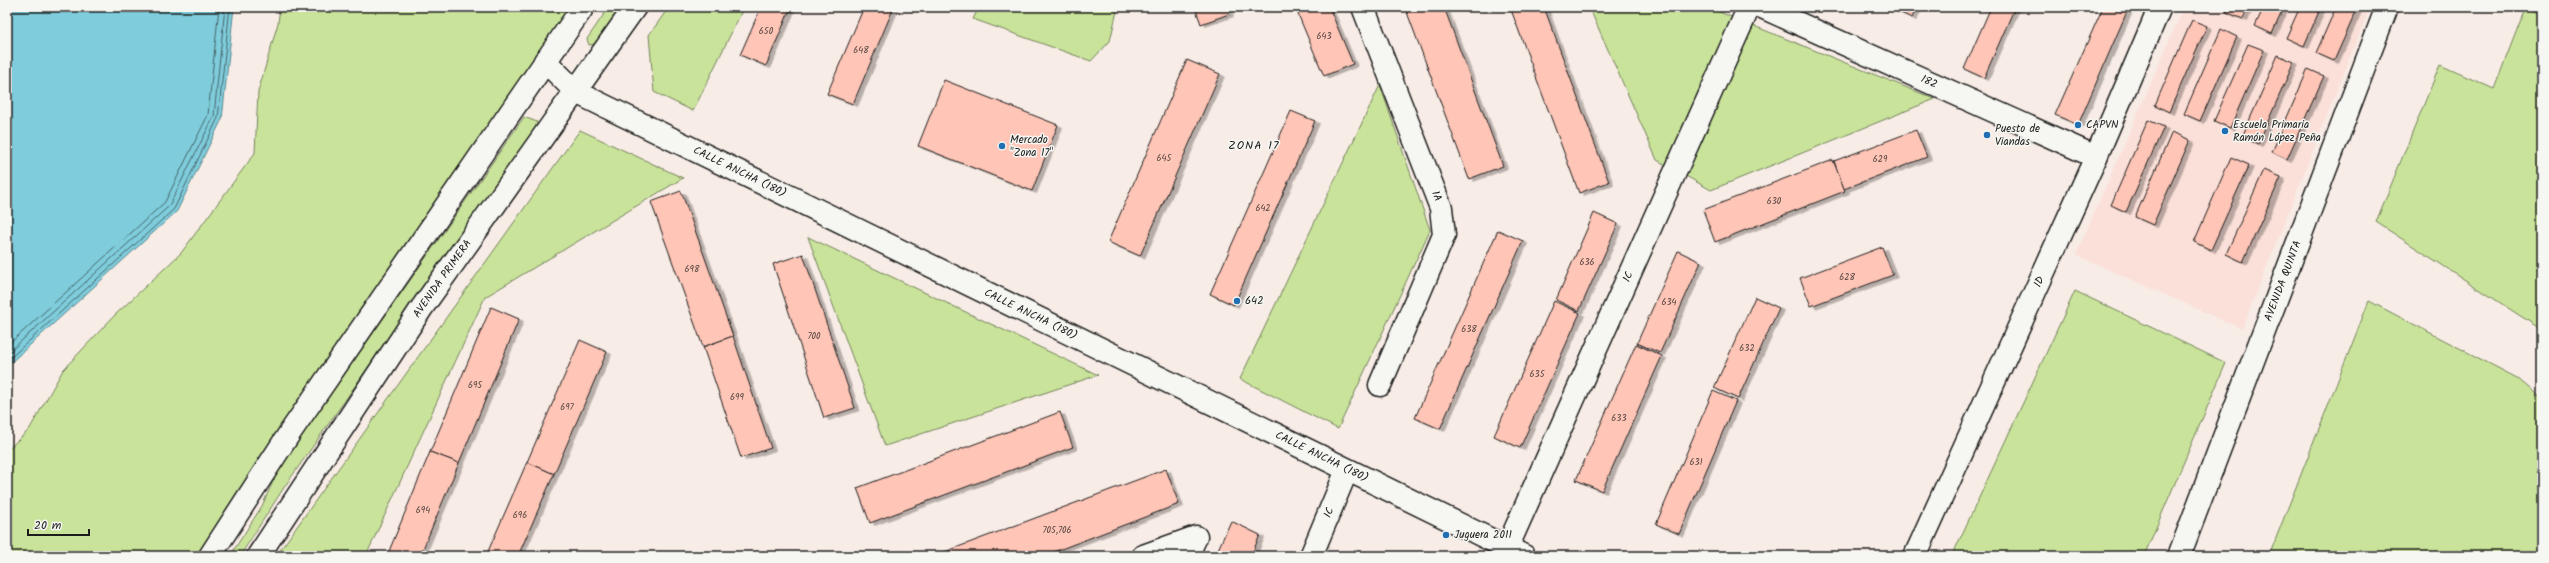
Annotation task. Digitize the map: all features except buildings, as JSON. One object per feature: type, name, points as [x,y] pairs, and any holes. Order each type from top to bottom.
[{"type":"street","points":[[210,556],[292,431],[582,7]]},
{"type":"street","name":"AVENIDA PRIMERA","points":[[258,556],[421,309],[635,7]]},
{"type":"street","name":"1A","points":[[1362,7],[1441,208],[1444,235],[1380,385]]},
{"type":"street","name":"1C","points":[[1516,552],[1749,7]]},
{"type":"street","name":"182","points":[[1762,7],[1797,14],[2096,157]]},
{"type":"street","name":"1D","points":[[1916,556],[2096,157],[2160,7]]},
{"type":"street","name":"AVENIDA QUINTA","points":[[2179,556],[2387,7]]},
{"type":"street","name":"CALLE ANCHA (180)","points":[[545,61],[576,92],[1516,552]]},
{"type":"street","name":"1C","points":[[1311,556],[1347,470]]},
{"type":"street","points":[[1143,556],[1196,537],[1187,556]]},
{"type":"shaded area","name":"Escuela Primaria Ramón López Peña","points":[[2184,7],[2370,7],[2242,329],[2076,255]]},
{"type":"green space","points":[[280,7],[574,7],[367,303],[199,556],[7,556],[7,450],[29,430],[63,370],[114,316],[181,253],[255,153],[258,92],[278,23]]},
{"type":"green space","points":[[609,7],[621,7],[595,44],[589,45],[587,39]]},
{"type":"green space","points":[[669,7],[744,7],[693,111],[654,92],[649,35]]},
{"type":"green space","points":[[979,7],[1116,7],[1117,11],[1110,41],[1091,61],[973,19]]},
{"type":"green space","points":[[1589,7],[1707,7],[1935,99],[1711,190],[1657,160]]},
{"type":"green space","points":[[2525,9],[2542,15],[2542,330],[2376,222],[2440,65],[2494,89]]},
{"type":"green space","points":[[1380,85],[1430,230],[1338,429],[1240,379]]},
{"type":"green space","points":[[524,117],[537,122],[535,129],[285,486],[240,556],[230,556],[262,506],[279,468]]},
{"type":"green space","points":[[580,130],[683,178],[485,297],[366,556],[276,556]]},
{"type":"green space","points":[[808,237],[1098,375],[885,446]]},
{"type":"green space","points":[[2075,291],[2226,363],[2144,556],[1952,556]]},
{"type":"green space","points":[[2369,301],[2517,378],[2542,399],[2542,556],[2269,556]]},
{"type":"water","points":[[7,7],[234,7],[222,119],[177,211],[7,366]]},
{"type":"place","name":"CAPVN","points":[[2078,125]]},
{"type":"place","name":"Escuela Primaria Ramón López Peña","points":[[2225,131]]},
{"type":"place","name":"Puesto de Viandas","points":[[1987,135]]},
{"type":"place","name":"Mercado \"Zona 17\"","points":[[1002,146]]},
{"type":"place","name":"642","points":[[1237,301]]},
{"type":"place","name":"Juguera 2011","points":[[1446,535]]},
{"type":"district","name":"ZONA 17","points":[[1254,145]]}]
